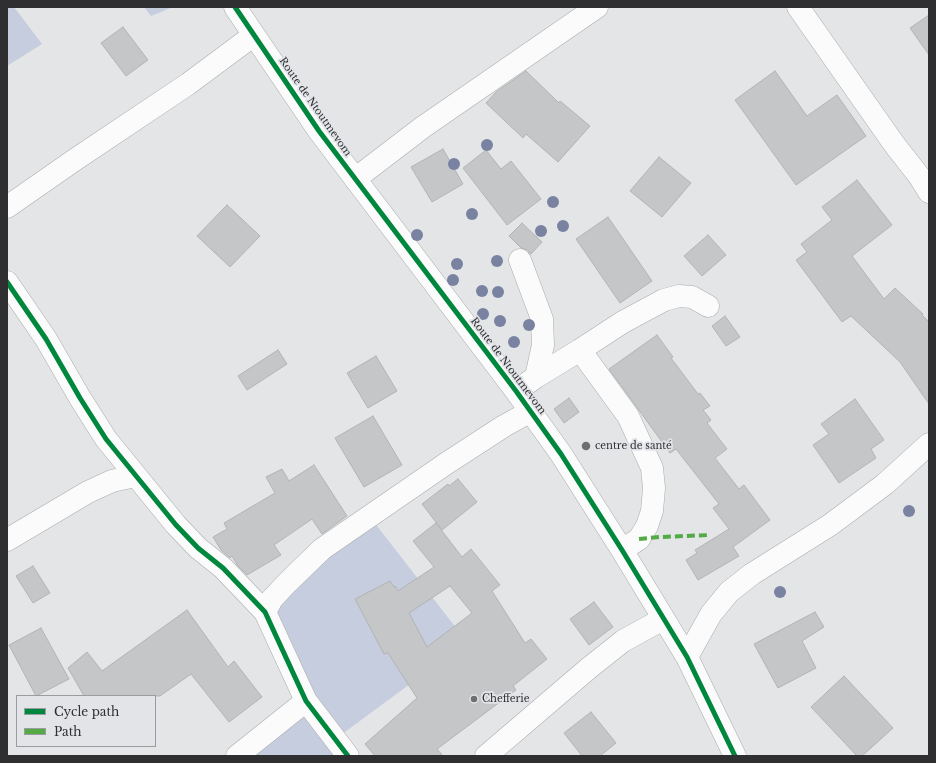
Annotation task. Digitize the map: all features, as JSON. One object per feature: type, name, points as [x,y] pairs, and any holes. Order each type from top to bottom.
[{"type":"street","name":"Route de Ntoutmevom","points":[[235,7],[319,131],[531,411],[561,454],[687,656],[735,756]]},
{"type":"street","points":[[355,179],[423,127],[597,7]]},
{"type":"street","points":[[798,7],[894,144],[926,179]]},
{"type":"street","points":[[7,207],[188,84],[254,35]]},
{"type":"street","points":[[520,260],[542,319],[543,345],[536,377]]},
{"type":"street","points":[[7,282],[46,339],[80,398],[106,439],[176,525],[198,548],[234,579],[265,612],[306,701],[348,756]]},
{"type":"street","points":[[516,391],[622,322],[664,300],[679,296],[692,297],[708,306]]},
{"type":"street","points":[[580,350],[628,416],[652,468],[654,488],[652,512],[647,526],[639,539],[622,550]]},
{"type":"street","points":[[265,612],[272,599],[322,549],[447,463],[504,426],[531,411]]},
{"type":"street","points":[[687,656],[711,614],[729,592],[752,574],[830,525],[885,484],[929,444]]},
{"type":"street","points":[[7,540],[88,492],[112,481],[135,476]]},
{"type":"street","points":[[486,756],[617,646],[663,619]]},
{"type":"street","points":[[237,756],[306,701]]},
{"type":"shaded area","points":[[7,7],[14,7],[42,44],[7,66]]},
{"type":"shaded area","points":[[144,7],[173,7],[151,16]]},
{"type":"shaded area","points":[[367,513],[467,642],[334,740],[347,756],[226,756],[304,700],[273,638],[276,599]]},
{"type":"building","points":[[929,15],[929,55],[910,28]]},
{"type":"building","points":[[123,27],[148,60],[126,76],[101,43]]},
{"type":"building","points":[[526,71],[559,103],[560,101],[590,126],[558,162],[526,134],[523,138],[486,103],[496,92]]},
{"type":"building","points":[[775,71],[807,116],[837,95],[866,136],[796,185],[735,100]]},
{"type":"building","points":[[443,149],[463,184],[432,202],[411,167]]},
{"type":"building","points":[[486,150],[501,169],[511,161],[541,199],[507,225],[463,168]]},
{"type":"building","points":[[659,157],[691,183],[662,217],[630,191]]},
{"type":"building","points":[[857,180],[892,225],[852,256],[884,299],[895,288],[923,314],[922,315],[929,322],[929,404],[900,362],[851,316],[842,322],[796,260],[807,252],[801,244],[832,220],[822,207]]},
{"type":"building","points":[[227,205],[260,236],[230,267],[197,236]]},
{"type":"building","points":[[608,217],[652,281],[620,303],[576,239]]},
{"type":"building","points":[[522,223],[542,242],[531,254],[528,250],[521,248],[509,236]]},
{"type":"building","points":[[708,235],[726,255],[702,276],[684,256]]},
{"type":"building","points":[[725,316],[740,337],[726,346],[712,326]]},
{"type":"building","points":[[657,335],[673,357],[671,358],[698,394],[700,393],[710,406],[703,410],[711,420],[707,423],[727,449],[715,458],[739,489],[744,485],[770,520],[733,547],[739,556],[698,580],[686,560],[697,553],[695,550],[729,529],[713,508],[719,504],[676,449],[670,453],[609,369]]},
{"type":"building","points":[[278,350],[287,364],[247,390],[238,376]]},
{"type":"building","points":[[376,356],[397,391],[368,408],[347,373]]},
{"type":"building","points":[[569,398],[579,412],[564,423],[554,409]]},
{"type":"building","points":[[855,399],[884,440],[871,449],[876,458],[839,483],[813,445],[829,434],[821,424]]},
{"type":"building","points":[[373,416],[402,465],[364,487],[335,438]]},
{"type":"building","points":[[314,465],[347,516],[322,534],[312,519],[274,545],[281,555],[247,575],[238,566],[232,556],[230,558],[221,550],[213,537],[227,529],[224,523],[275,493],[266,477],[282,469],[289,481]]},
{"type":"building","points":[[458,479],[477,502],[442,530],[422,504],[448,484],[449,486]]},
{"type":"building","points":[[436,523],[462,557],[471,549],[500,585],[492,591],[525,643],[531,639],[547,659],[513,686],[516,690],[437,749],[443,756],[375,756],[365,744],[417,698],[388,653],[384,654],[355,599],[390,581],[398,591],[434,567],[413,541]],"holes":[[[450,586],[472,613],[427,647],[409,613]]]},
{"type":"building","points":[[33,566],[50,593],[33,603],[16,576]]},
{"type":"building","points":[[594,602],[613,627],[589,645],[570,619]]},
{"type":"building","points":[[187,610],[228,667],[234,661],[262,697],[229,722],[191,674],[160,696],[83,695],[68,668],[87,652],[102,671]]},
{"type":"building","points":[[815,612],[824,627],[802,641],[816,668],[778,688],[754,644]]},
{"type":"building","points":[[41,628],[69,679],[35,695],[9,645]]},
{"type":"building","points":[[844,676],[893,728],[862,756],[857,756],[811,707]]},
{"type":"building","points":[[591,712],[616,743],[600,756],[582,756],[564,733]]},
{"type":"marked path","points":[[639,539],[710,535]]},
{"type":"cycle path","points":[[235,7],[319,131],[516,391],[561,454],[622,550],[687,657],[735,756]]},
{"type":"cycle path","points":[[7,282],[46,339],[80,398],[106,439],[176,525],[198,548],[223,568],[265,612],[306,701],[348,756]]},
{"type":"place","name":"centre de santé","points":[[586,446]]},
{"type":"place","name":"Chefferie","points":[[474,699]]}]
